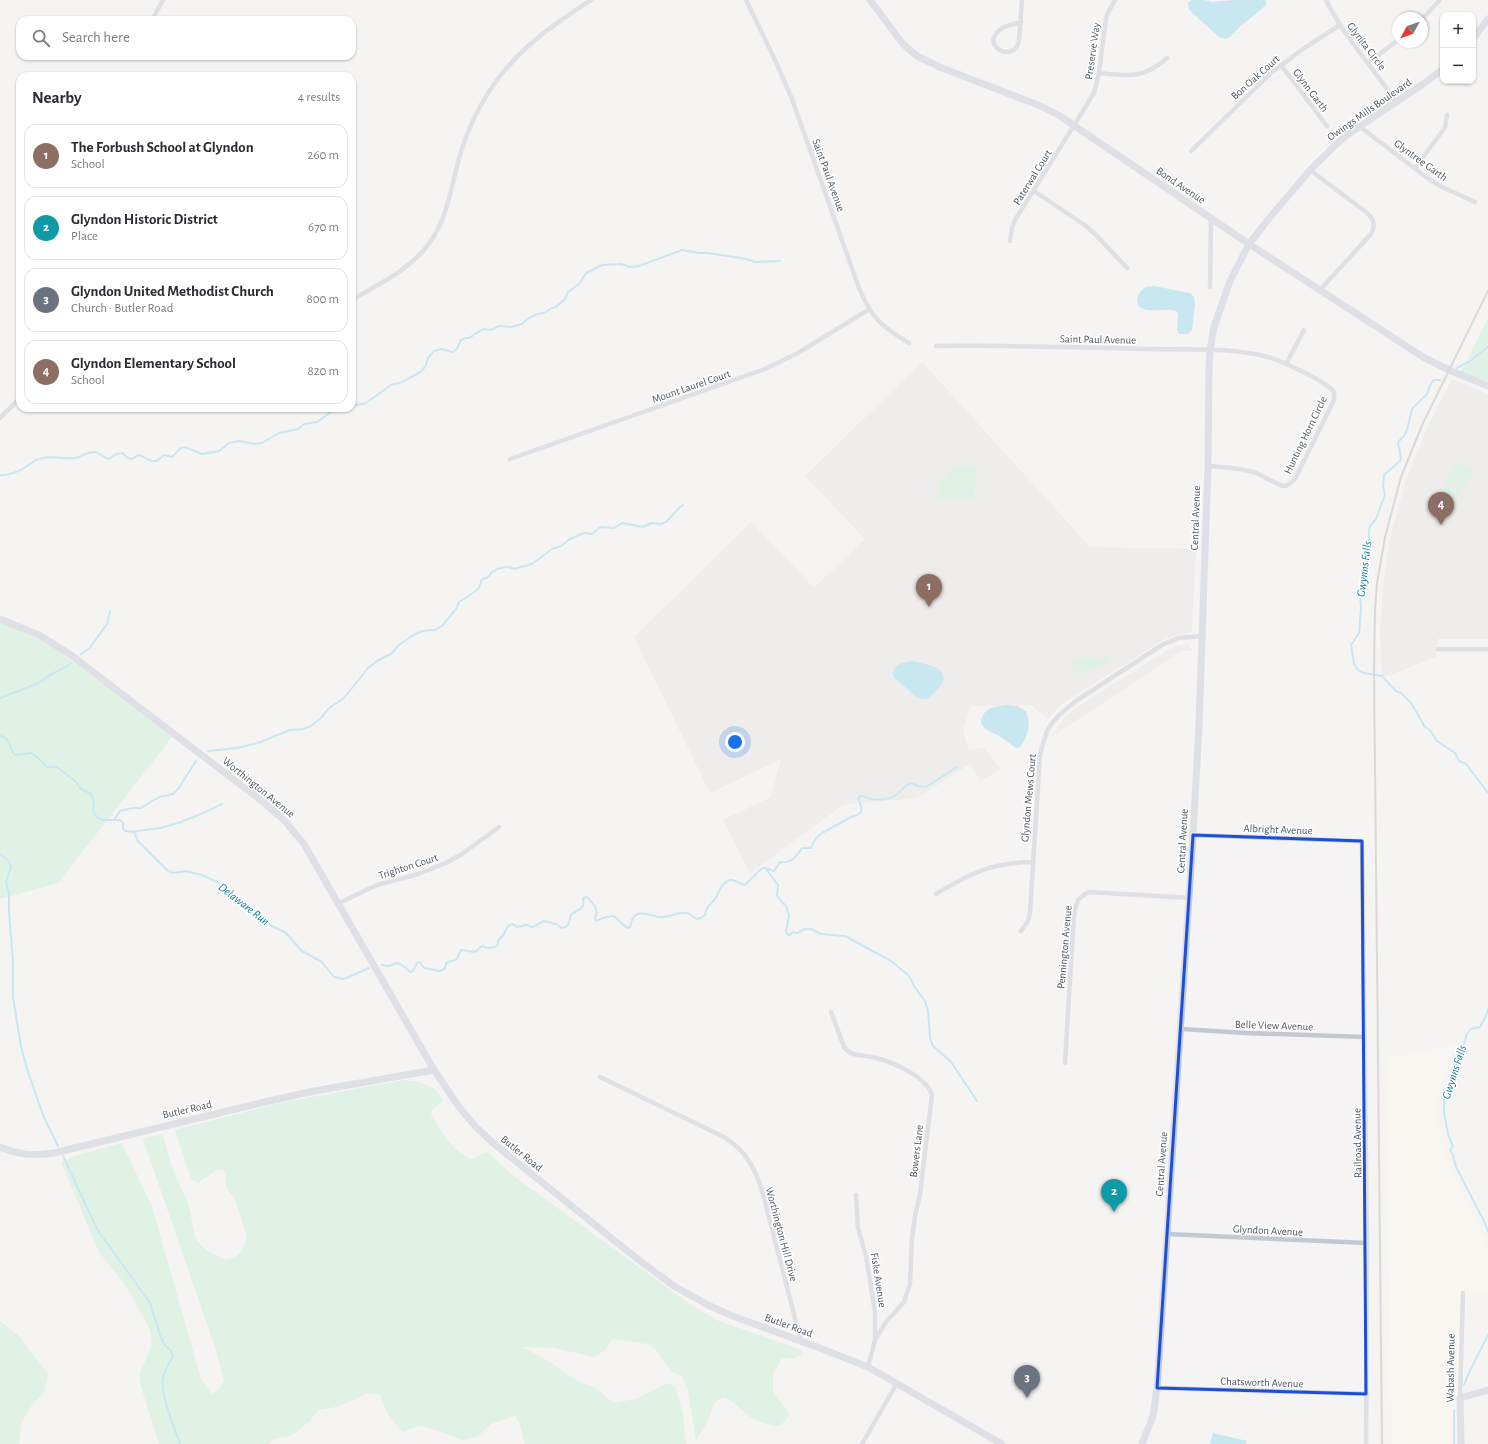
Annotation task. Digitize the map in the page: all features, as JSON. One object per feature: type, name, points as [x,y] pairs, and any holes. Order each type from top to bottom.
[{"type":"main road","name":"Bond Avenue","points":[[870,0],[903,44],[917,56],[970,80],[1043,107],[1074,125],[1249,244],[1431,362],[1488,386]]},
{"type":"main road","points":[[1476,35],[1488,19]]},
{"type":"main road","name":"Owings Mills Boulevard","points":[[1249,244],[1310,170],[1331,148],[1359,126],[1440,71]]},
{"type":"main road","name":"Central Avenue","points":[[1142,1444],[1153,1416],[1157,1388],[1182,1029],[1199,726],[1208,466],[1210,350],[1214,328],[1226,292],[1249,244]]},
{"type":"main road","name":"Worthington Avenue","points":[[0,619],[39,635],[71,655],[275,812],[292,827],[304,844],[339,903],[434,1070]]},
{"type":"main road","name":"Butler Road","points":[[0,1147],[9,1151],[30,1155],[54,1153],[314,1091],[434,1070],[459,1108],[493,1143],[660,1276],[689,1296],[730,1315],[868,1367],[1002,1444]]},
{"type":"main road","points":[[1460,1398],[1488,1390]]},
{"type":"main road","name":"Wabash Avenue","points":[[1460,1398],[1461,1444]]},
{"type":"street","points":[[154,16],[163,0]]},
{"type":"street","points":[[356,298],[405,268],[424,251],[433,239],[446,213],[465,138],[481,105],[492,88],[523,50],[540,35],[592,0]]},
{"type":"street","name":"Saint Paul Avenue","points":[[746,0],[792,99],[868,310],[884,327],[908,343]]},
{"type":"street","points":[[1021,22],[997,31],[993,40],[997,49],[1011,52],[1017,48],[1021,22],[1022,0]]},
{"type":"street","name":"Preserve Way","points":[[1074,125],[1094,93],[1099,73],[1106,18],[1108,11],[1115,0]]},
{"type":"street","name":"Glynita Circle","points":[[1326,0],[1340,25],[1396,102]]},
{"type":"street","points":[[1428,13],[1440,0]]},
{"type":"street","name":"Bon Oak Court","points":[[1191,152],[1258,85],[1281,65],[1340,25]]},
{"type":"street","points":[[1368,63],[1392,45]]},
{"type":"street","points":[[1099,73],[1121,75],[1146,73],[1166,58]]},
{"type":"street","name":"Glynn Garth","points":[[1281,65],[1327,126]]},
{"type":"street","points":[[1415,168],[1441,133],[1447,121],[1447,115]]},
{"type":"street","name":"Paterwal Court","points":[[1010,241],[1015,220],[1074,125]]},
{"type":"street","name":"Glyntree Garth","points":[[1359,126],[1442,187],[1475,202]]},
{"type":"street","points":[[1310,170],[1366,212],[1373,220],[1374,225],[1371,234],[1320,290]]},
{"type":"street","points":[[1034,191],[1086,226],[1127,268]]},
{"type":"street","points":[[1210,287],[1211,218]]},
{"type":"street","name":"Mount Laurel Court","points":[[510,459],[777,364],[798,353],[868,310]]},
{"type":"street","points":[[1286,364],[1304,330]]},
{"type":"street","name":"Saint Paul Avenue","points":[[936,346],[995,345],[1210,350]]},
{"type":"street","name":"Hunting Horn Circle","points":[[1208,466],[1228,467],[1244,470],[1256,473],[1282,486],[1289,485],[1292,483],[1330,408],[1334,395],[1334,392],[1328,386],[1286,364],[1265,356],[1250,353],[1210,350]]},
{"type":"street","points":[[0,418],[16,402]]},
{"type":"street","name":"Glyndon Mews Court","points":[[1021,931],[1028,921],[1030,913],[1032,862],[1040,754],[1047,731],[1059,715],[1076,701],[1162,645],[1178,638],[1202,636]]},
{"type":"street","points":[[1438,649],[1488,649]]},
{"type":"street","name":"Trighton Court","points":[[339,903],[377,885],[418,874],[446,863],[462,854],[499,827]]},
{"type":"street","name":"Albright Avenue","points":[[1193,835],[1362,841]]},
{"type":"street","name":"Railroad Avenue","points":[[1362,841],[1367,1244],[1366,1444]]},
{"type":"street","points":[[936,894],[966,876],[989,867],[1015,862],[1032,862]]},
{"type":"street","name":"Pennington Avenue","points":[[1065,1063],[1074,913],[1078,900],[1085,894],[1096,891],[1127,895],[1190,898]]},
{"type":"street","name":"Bowers Lane","points":[[831,1012],[844,1047],[848,1052],[852,1055],[870,1056],[881,1059],[894,1065],[925,1082],[931,1091],[932,1096],[920,1194],[912,1238],[910,1284],[904,1302],[886,1322],[875,1340]]},
{"type":"street","name":"Belle View Avenue","points":[[1182,1029],[1246,1033],[1365,1037]]},
{"type":"street","name":"Worthington Hill Drive","points":[[600,1077],[724,1137],[744,1154],[752,1166],[763,1194],[800,1341]]},
{"type":"street","name":"Fiske Avenue","points":[[856,1195],[858,1228],[866,1256],[875,1312],[875,1340],[868,1367]]},
{"type":"street","name":"Glyndon Avenue","points":[[1167,1234],[1367,1244]]},
{"type":"street","name":"Wabash Avenue","points":[[1460,1398],[1463,1293]]},
{"type":"street","points":[[862,1444],[897,1383]]},
{"type":"street","name":"Chatsworth Avenue","points":[[1157,1388],[1366,1394]]},
{"type":"highlighted area","points":[[1193,835],[1362,841],[1366,1394],[1157,1388]]},
{"type":"shaded area","points":[[922,362],[1090,547],[1196,549],[1192,630],[1189,633],[1170,637],[1160,642],[1058,707],[1048,719],[1031,705],[971,706],[963,730],[969,751],[983,747],[1001,769],[981,781],[970,764],[917,798],[843,805],[750,873],[723,820],[771,797],[781,759],[710,793],[634,637],[751,522],[814,588],[865,539],[805,476]]},
{"type":"shaded area","points":[[1452,379],[1488,394],[1488,639],[1437,639],[1436,657],[1382,678],[1380,634],[1383,585],[1390,538],[1406,480],[1428,426]]},
{"type":"shaded area","points":[[1189,644],[1192,651],[1182,651],[1051,737],[1064,718],[1077,707],[1166,651],[1176,646]]},
{"type":"shaded area","points":[[1455,1045],[1436,1101],[1441,1145],[1484,1239],[1488,1252],[1488,1291],[1466,1293],[1463,1392],[1452,1405],[1453,1444],[1391,1444],[1388,1066],[1385,1059]]},
{"type":"green space","points":[[1488,318],[1488,382],[1461,372]]},
{"type":"green space","points":[[1458,461],[1474,472],[1461,491],[1445,481]]},
{"type":"green space","points":[[969,465],[977,470],[973,499],[937,499],[938,484],[954,468]]},
{"type":"green space","points":[[1446,485],[1449,485],[1461,493],[1453,505],[1442,498],[1446,493],[1444,489]]},
{"type":"green space","points":[[0,622],[30,635],[59,651],[173,736],[58,883],[0,899]]},
{"type":"green space","points":[[1076,658],[1110,658],[1110,664],[1093,667],[1080,674],[1072,668],[1073,660]]},
{"type":"green space","points":[[404,1080],[422,1083],[432,1087],[440,1095],[443,1101],[432,1110],[431,1115],[448,1141],[458,1151],[472,1159],[486,1152],[490,1154],[512,1175],[694,1307],[719,1321],[802,1350],[804,1354],[792,1359],[782,1358],[773,1374],[773,1391],[790,1415],[780,1426],[768,1424],[751,1417],[733,1402],[723,1397],[715,1402],[706,1424],[696,1440],[688,1391],[682,1376],[672,1372],[655,1349],[647,1344],[613,1339],[605,1350],[594,1357],[555,1348],[522,1347],[550,1362],[577,1381],[596,1388],[613,1403],[636,1399],[667,1383],[675,1387],[683,1414],[686,1444],[525,1444],[519,1422],[515,1416],[491,1424],[477,1437],[461,1440],[437,1430],[419,1426],[402,1432],[387,1413],[380,1395],[366,1393],[355,1400],[331,1408],[318,1410],[310,1421],[291,1436],[273,1439],[269,1444],[159,1444],[140,1383],[140,1373],[152,1345],[150,1330],[128,1289],[99,1252],[61,1162],[74,1156],[122,1143],[152,1207],[201,1379],[212,1394],[219,1389],[224,1381],[216,1350],[143,1139],[163,1134],[172,1168],[188,1203],[196,1240],[207,1251],[226,1260],[235,1257],[242,1251],[247,1237],[235,1199],[226,1188],[226,1174],[223,1170],[218,1169],[198,1183],[191,1179],[175,1130],[280,1103]]},
{"type":"green space","points":[[0,1321],[19,1336],[48,1374],[45,1392],[32,1405],[22,1421],[19,1444],[0,1444]]},
{"type":"water","points":[[1192,0],[1212,2],[1266,0],[1266,5],[1230,37],[1225,39],[1219,37],[1189,10],[1188,3]]},
{"type":"water","points":[[1154,286],[1190,293],[1194,297],[1195,304],[1192,330],[1188,334],[1179,334],[1177,330],[1178,314],[1176,311],[1148,310],[1138,305],[1137,300],[1143,289]]},
{"type":"water","points":[[913,661],[935,667],[943,674],[941,685],[928,699],[917,698],[894,677],[892,673],[895,667],[903,663]]},
{"type":"water","points":[[1006,705],[1017,706],[1026,711],[1028,716],[1029,725],[1027,734],[1020,747],[1016,748],[987,730],[981,722],[985,712],[993,707]]},
{"type":"water","points":[[1213,1433],[1247,1441],[1246,1444],[1210,1444]]},
{"type":"waterway","points":[[356,405],[366,403],[391,385],[402,382],[422,371],[428,358],[434,351],[441,349],[453,352],[457,349],[461,340],[469,338],[483,329],[491,330],[499,326],[511,327],[522,324],[527,319],[556,307],[565,299],[568,292],[579,284],[586,273],[602,265],[621,264],[630,267],[639,266],[682,250],[746,259],[755,262],[780,261]]},
{"type":"waterway","name":"Gwynns Falls","points":[[1457,368],[1470,361],[1488,347]]},
{"type":"waterway","name":"Gwynns Falls","points":[[1440,380],[1434,380],[1431,383],[1427,394],[1412,409],[1407,430],[1398,442],[1401,458],[1400,461],[1384,475],[1383,487],[1385,495],[1376,519],[1370,526],[1368,558],[1362,570],[1364,588],[1360,596],[1361,608],[1359,633],[1351,645],[1354,664],[1358,670],[1364,673],[1382,676],[1396,691],[1401,693],[1411,703],[1425,727],[1430,730],[1437,741],[1455,753],[1459,761],[1466,764],[1488,793]]},
{"type":"waterway","points":[[0,475],[14,473],[23,469],[35,460],[49,457],[75,458],[95,452],[109,459],[116,454],[122,453],[128,458],[132,459],[139,455],[154,461],[164,455],[172,457],[181,448],[185,447],[202,454],[219,451],[229,443],[239,441],[254,444],[262,443],[279,433],[298,429],[304,424],[317,422],[331,412]]},
{"type":"waterway","points":[[208,751],[237,748],[258,743],[290,730],[304,729],[311,726],[321,718],[328,709],[344,698],[368,668],[377,661],[391,654],[398,646],[410,637],[422,631],[435,630],[442,626],[456,609],[459,602],[479,588],[482,579],[487,578],[492,572],[500,568],[506,567],[514,569],[532,564],[552,549],[561,546],[570,539],[584,533],[592,534],[600,527],[614,528],[622,523],[643,527],[651,523],[661,524],[666,522],[683,505]]},
{"type":"waterway","points":[[81,654],[89,649],[107,624],[110,611]]},
{"type":"waterway","points":[[0,698],[39,683],[71,663]]},
{"type":"waterway","name":"Delaware Run","points":[[0,736],[4,737],[8,741],[15,755],[31,753],[47,767],[57,767],[75,781],[80,788],[91,794],[94,800],[93,811],[97,817],[102,820],[120,820],[123,823],[123,828],[125,831],[134,832],[138,841],[167,870],[174,873],[186,871],[202,875],[221,884],[227,892],[245,906],[256,912],[272,926],[286,933],[302,951],[322,962],[334,977],[344,979],[369,968]]},
{"type":"waterway","points":[[114,820],[120,811],[132,808],[141,808],[159,797],[173,794],[178,789],[196,761]]},
{"type":"waterway","name":"Delaware Run","points":[[382,965],[388,966],[398,963],[410,972],[413,971],[417,963],[420,962],[424,968],[440,971],[444,969],[447,962],[457,959],[461,950],[475,952],[482,946],[490,948],[498,945],[498,941],[508,926],[513,924],[517,927],[526,925],[533,927],[544,921],[556,924],[562,928],[565,927],[568,925],[571,915],[583,906],[583,898],[587,897],[596,909],[596,921],[614,916],[627,928],[630,927],[633,918],[642,913],[662,917],[680,913],[688,913],[697,919],[701,918],[705,915],[707,908],[715,899],[724,883],[732,880],[745,885],[761,869],[765,868],[774,871],[780,862],[790,861],[802,848],[811,848],[816,838],[822,833],[861,812],[861,805],[858,799],[860,796],[875,800],[893,797],[911,783],[926,787],[957,767]]},
{"type":"waterway","points":[[134,832],[179,823],[222,804]]},
{"type":"waterway","points":[[0,854],[9,861],[11,867],[6,882],[9,894],[13,962],[13,997],[21,1047],[43,1115],[58,1146]]},
{"type":"waterway","points":[[766,869],[778,885],[777,896],[786,906],[789,916],[786,931],[787,934],[790,935],[793,932],[797,933],[805,929],[811,929],[821,934],[845,936],[891,961],[908,975],[925,1001],[928,1011],[930,1038],[933,1046],[951,1062],[977,1101]]},
{"type":"waterway","name":"Gwynns Falls","points":[[1488,1009],[1480,1027],[1471,1029],[1467,1034],[1462,1050],[1456,1060],[1450,1084],[1444,1095],[1444,1112],[1448,1134],[1453,1146],[1450,1150],[1456,1167],[1485,1223],[1488,1232]]},
{"type":"waterway","points":[[63,1156],[97,1229],[150,1303],[161,1338],[171,1351],[173,1356],[164,1373],[163,1386],[168,1412],[180,1444]]},
{"type":"waterway","points":[[1464,1385],[1488,1335]]},
{"type":"waterway","points":[[1454,1410],[1454,1444]]},
{"type":"railway","points":[[1382,1444],[1374,670],[1377,583],[1385,537],[1401,477],[1423,423],[1488,291]]},
{"type":"place","name":"Glyndon Elementary School","points":[[1441,525]]},
{"type":"place","name":"The Forbush School at Glyndon","points":[[929,607]]},
{"type":"place","name":"Glyndon Historic District","points":[[1114,1212]]},
{"type":"place","name":"Glyndon United Methodist Church","points":[[1027,1398]]}]
